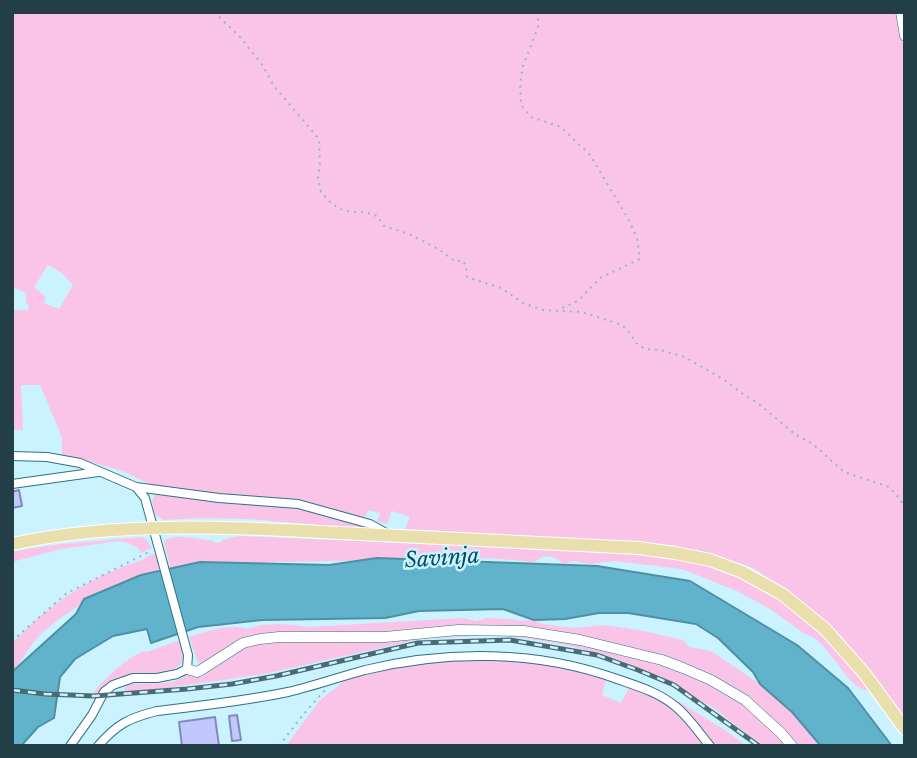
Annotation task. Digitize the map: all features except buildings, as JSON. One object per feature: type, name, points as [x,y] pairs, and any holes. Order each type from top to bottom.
[{"type":"main road","points":[[12,544],[72,535],[153,529],[253,528],[639,548],[710,560],[742,572],[782,594],[825,629],[864,673],[905,729]]},
{"type":"street","points":[[901,12],[905,36]]},
{"type":"street","points":[[12,456],[47,457],[80,463],[136,487],[219,498],[298,504],[370,524],[390,535]]},
{"type":"street","points":[[12,484],[101,471]]},
{"type":"street","points":[[136,487],[145,498],[188,655],[187,669]]},
{"type":"street","points":[[70,746],[104,692],[113,685],[134,678],[157,678],[177,674],[187,669],[197,672],[243,643],[279,637],[385,637],[458,630],[524,631],[592,643],[662,660],[711,680],[745,701],[792,746]]},
{"type":"street","points":[[98,746],[113,729],[135,717],[156,711],[289,692],[365,670],[467,655],[527,658],[601,674],[653,692],[675,706],[710,746]]},
{"type":"path","points":[[214,12],[242,39],[261,63],[274,86],[319,139],[318,177],[321,192],[330,202],[340,209],[377,216],[384,226],[409,234],[440,250],[456,262],[461,260],[466,265],[467,277],[501,288],[523,303],[543,310],[582,312],[622,324],[636,343],[645,349],[685,357],[759,404],[796,435],[813,444],[844,472],[889,487],[905,508]]},
{"type":"path","points":[[536,12],[538,27],[523,66],[520,84],[521,106],[531,117],[561,127],[590,155],[630,222],[637,239],[640,258],[600,278],[578,301],[562,308],[560,312]]},
{"type":"path","points":[[12,641],[67,593],[159,552]]},
{"type":"path","points":[[279,746],[325,691],[327,682]]},
{"type":"shaded area","points":[[12,12],[898,12],[905,51],[905,716],[899,714],[840,635],[812,610],[753,568],[706,552],[647,543],[405,529],[410,517],[392,511],[387,524],[377,521],[380,513],[368,510],[365,518],[265,498],[151,485],[123,471],[62,454],[62,437],[40,385],[21,385],[23,430],[12,430],[12,310],[28,310],[29,305],[26,303],[26,293],[15,288],[12,291]],"holes":[[[48,265],[62,273],[73,285],[59,309],[44,303],[46,297],[34,287]]]},
{"type":"shaded area","points":[[159,493],[297,506],[328,518],[337,517],[367,525],[367,529],[249,519],[164,520],[154,514],[152,501]]},
{"type":"shaded area","points":[[239,536],[642,553],[701,563],[751,583],[796,612],[835,649],[869,691],[852,682],[819,642],[770,609],[739,592],[682,569],[615,561],[589,564],[573,561],[563,564],[549,556],[535,562],[488,558],[472,560],[461,554],[444,556],[434,562],[270,562],[171,571],[164,541],[182,537],[215,543]]},
{"type":"shaded area","points":[[141,537],[146,539],[152,548],[141,553],[138,548],[119,541],[61,549],[12,562],[12,552],[60,544]]},
{"type":"shaded area","points":[[153,554],[160,569],[111,589],[66,614],[38,637],[12,672],[12,643],[43,614],[91,581]]},
{"type":"shaded area","points":[[463,618],[476,621],[487,618],[534,620],[542,624],[573,628],[603,625],[683,640],[689,647],[711,651],[760,684],[792,712],[821,746],[795,746],[719,682],[558,633],[424,632],[263,636],[201,665],[189,637],[226,627],[248,629],[277,624],[307,627]]},
{"type":"shaded area","points":[[450,632],[540,635],[685,671],[736,698],[789,746],[763,746],[712,707],[630,664],[566,645],[493,635],[421,639],[264,674],[124,692],[125,686],[133,684],[172,682],[187,675],[202,677],[235,649],[264,641]]},
{"type":"shaded area","points":[[181,640],[184,653],[181,664],[174,669],[165,673],[136,674],[119,678],[110,683],[102,693],[92,694],[115,670],[136,655]]},
{"type":"shaded area","points":[[474,659],[538,663],[579,670],[606,680],[602,695],[621,703],[630,686],[649,693],[674,707],[707,746],[286,746],[320,700],[346,680],[397,667]]},
{"type":"shaded area","points":[[661,693],[746,746],[712,746]]},
{"type":"water","points":[[377,558],[597,566],[690,581],[797,645],[848,688],[892,746],[821,746],[792,712],[760,684],[753,672],[718,638],[696,624],[628,613],[599,613],[565,619],[534,620],[503,609],[419,611],[385,618],[262,620],[198,627],[151,643],[147,629],[113,636],[75,659],[60,677],[54,718],[38,727],[21,746],[12,746],[12,672],[76,614],[84,599],[141,575],[200,562],[329,565]]},
{"type":"railway","points":[[12,690],[94,696],[187,689],[276,676],[418,643],[510,640],[597,655],[674,685],[759,746]]},
{"type":"water label","name":"Savinja","points":[[442,559]]}]
